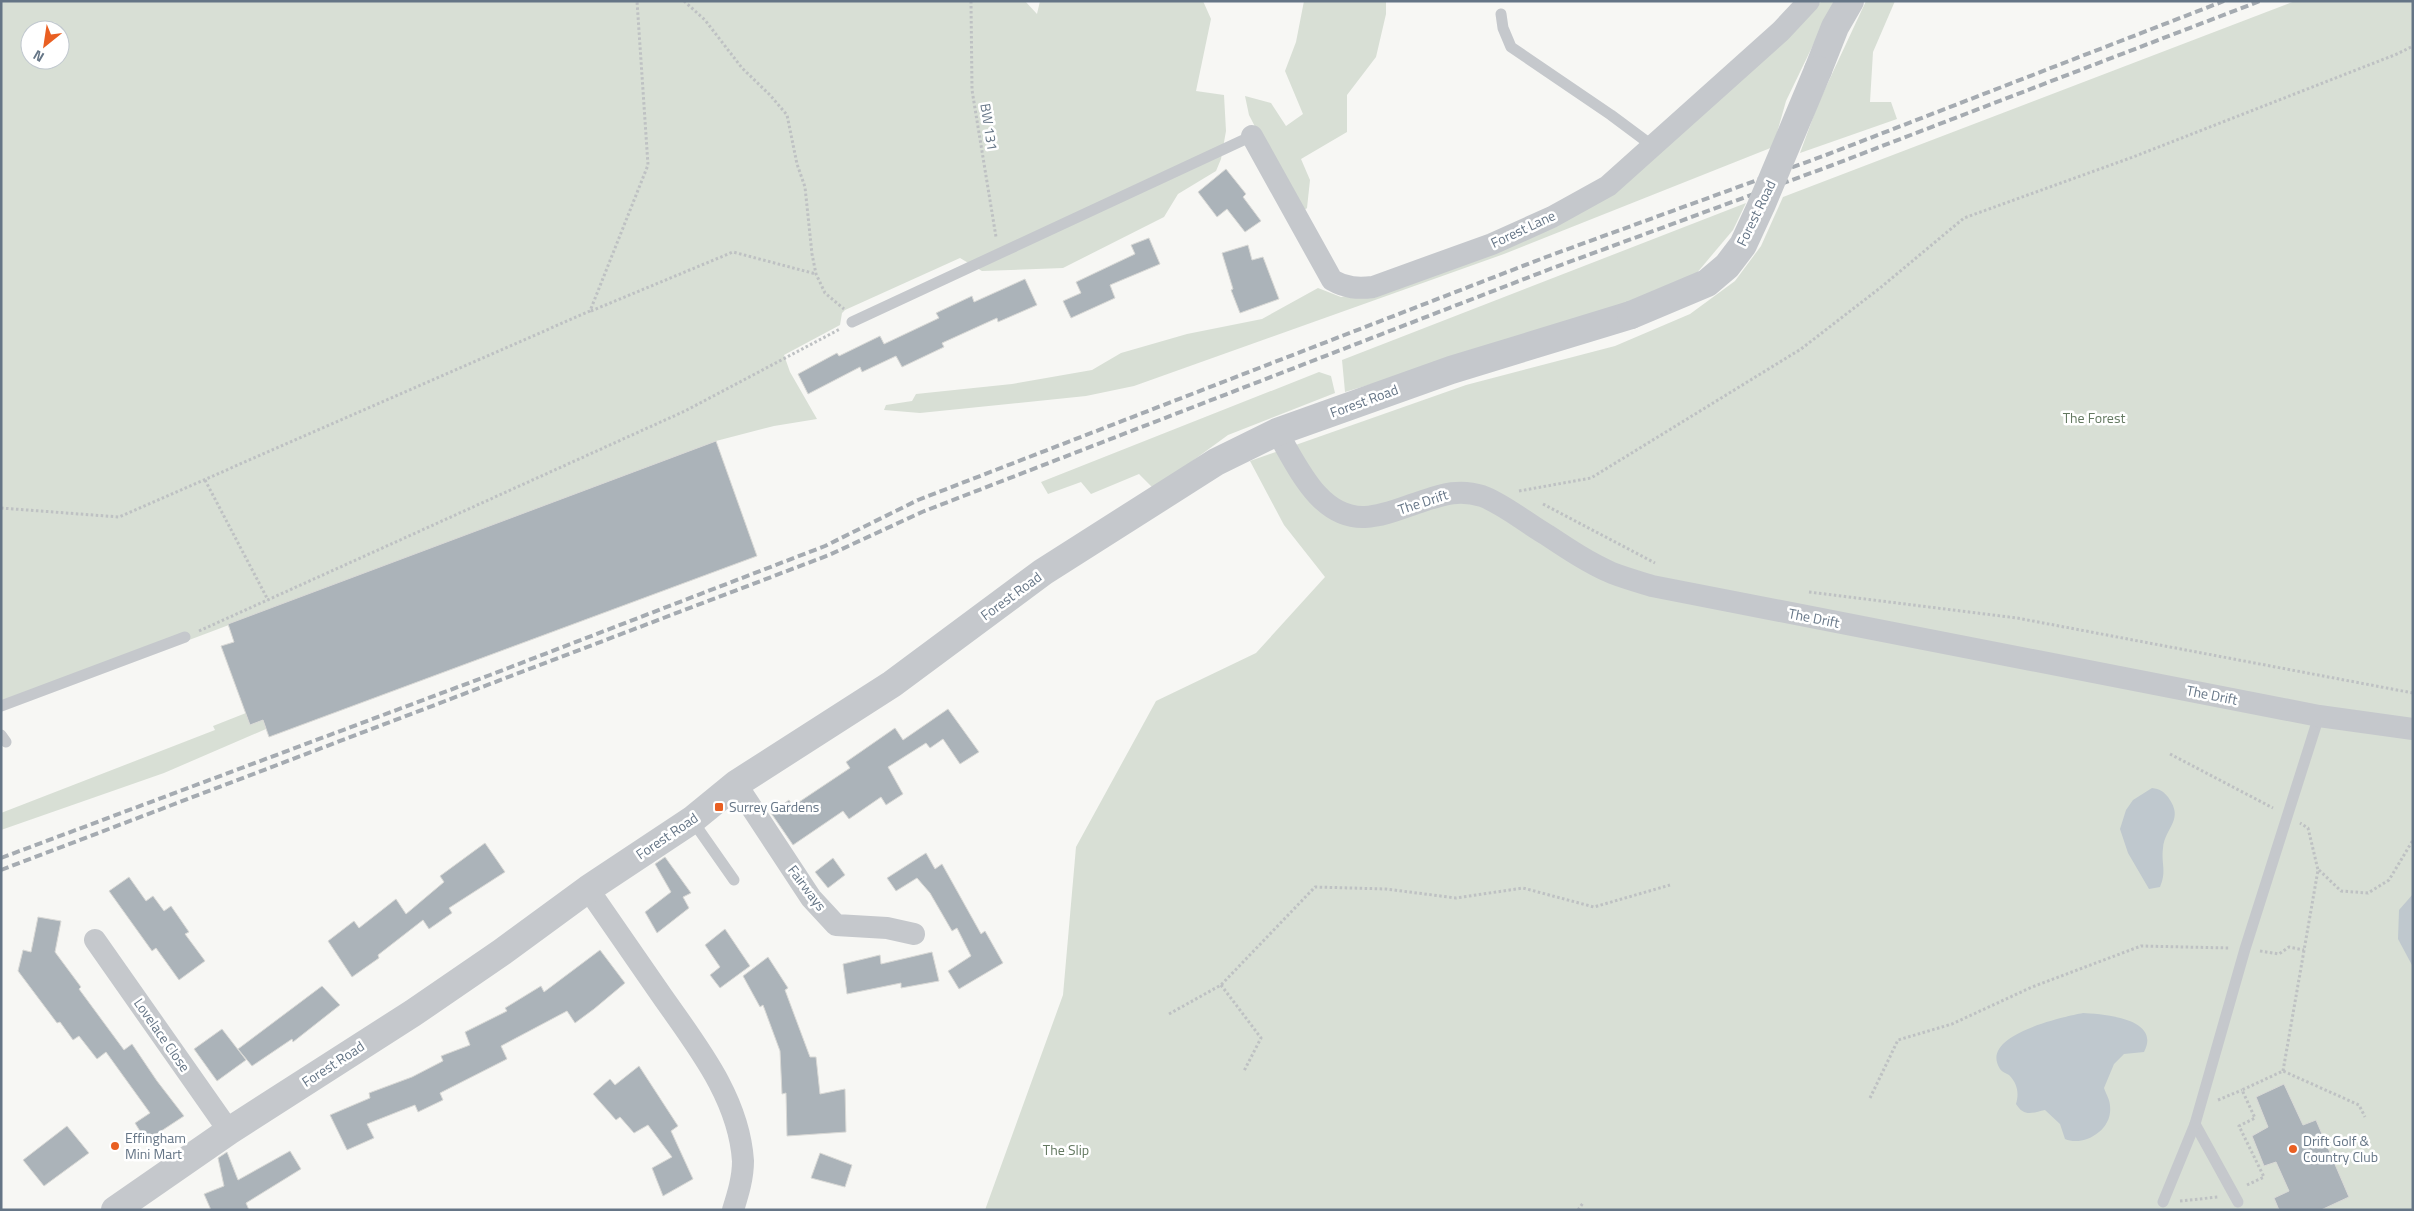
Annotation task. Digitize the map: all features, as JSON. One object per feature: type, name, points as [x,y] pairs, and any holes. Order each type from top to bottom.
[{"type":"street","name":"Forest Lane","points":[[1252,136],[1332,280],[1342,286],[1358,289],[1373,286],[1492,244],[1552,217],[1608,186],[1654,147],[1781,31],[1808,1]]},
{"type":"street","name":"Forest Road","points":[[115,1210],[229,1131],[413,1013],[588,889],[692,820],[736,784],[892,684],[1044,572],[1216,462],[1277,432],[1452,370],[1631,315],[1707,283],[1727,266],[1743,245],[1835,27],[1850,1]]},
{"type":"street","name":"The Drift","points":[[1277,432],[1307,482],[1322,500],[1340,512],[1364,517],[1388,513],[1455,492],[1469,493],[1484,497],[1498,504],[1578,555],[1612,573],[1652,586],[2319,716],[2413,729]]},
{"type":"street","name":"Fairways","points":[[736,784],[811,898],[836,925],[887,928],[914,934]]},
{"type":"street","points":[[588,889],[698,1047],[720,1082],[734,1119],[743,1163],[740,1186],[733,1210]]},
{"type":"street","name":"Lovelace Close","points":[[95,940],[229,1131]]},
{"type":"lane","points":[[1501,14],[1503,28],[1512,47],[1654,147]]},
{"type":"lane","points":[[852,322],[1252,136]]},
{"type":"lane","points":[[1,706],[185,637]]},
{"type":"lane","points":[[2163,1202],[2195,1124],[2245,949],[2319,716]]},
{"type":"lane","points":[[692,820],[734,880]]},
{"type":"lane","points":[[2195,1124],[2238,1202]]},
{"type":"path","points":[[590,311],[648,165],[637,1]]},
{"type":"path","points":[[185,637],[685,411],[852,322],[845,310],[825,293],[816,274],[804,188],[787,115],[770,95],[742,68],[705,20],[684,1]]},
{"type":"path","name":"BW 131","points":[[971,1],[972,90],[999,255]]},
{"type":"path","points":[[1526,495],[1517,491],[1591,478],[1801,349],[1880,288],[1964,218],[2133,157],[2413,46]]},
{"type":"path","points":[[1,508],[119,518],[590,311],[733,252],[816,274]]},
{"type":"path","points":[[205,480],[268,600]]},
{"type":"path","points":[[1534,500],[1659,565]]},
{"type":"path","points":[[1803,592],[2017,618],[2413,693]]},
{"type":"path","points":[[2170,754],[2288,815],[2308,828],[2318,870],[2283,1071]]},
{"type":"path","points":[[2318,870],[2341,891],[2368,893],[2389,880],[2413,840]]},
{"type":"path","points":[[1169,1014],[1221,985],[1315,888],[1386,889],[1456,898],[1523,888],[1594,907],[1670,886]]},
{"type":"path","points":[[1870,1098],[1898,1040],[1952,1024],[2032,987],[2141,946],[2184,945],[2245,949],[2279,954],[2288,947],[2304,950]]},
{"type":"path","points":[[1221,985],[1261,1038],[1244,1071]]},
{"type":"path","points":[[2163,1202],[2218,1197],[2264,1176],[2239,1126],[2255,1118],[2242,1090],[2283,1071],[2359,1105],[2365,1117]]},
{"type":"path","points":[[1578,1210],[1583,1203]]},
{"type":"green space","points":[[1,1],[1025,1],[1037,14],[1040,1],[1203,1],[1211,19],[1196,91],[1224,95],[1226,131],[1221,159],[1216,171],[1178,194],[1164,217],[1063,268],[982,271],[960,258],[845,310],[842,313],[840,325],[784,355],[790,372],[817,419],[774,426],[716,441],[1,711]]},
{"type":"green space","points":[[1304,1],[1386,1],[1386,14],[1376,57],[1347,95],[1347,132],[1301,159],[1310,180],[1307,208],[1300,214],[1249,115],[1245,96],[1271,103],[1286,126],[1303,114],[1285,71],[1296,42]]},
{"type":"green space","points":[[1822,1],[1838,1],[1815,41],[1786,101],[1773,147],[1504,254],[1134,386],[1086,396],[920,413],[884,410],[886,405],[912,401],[916,394],[1012,384],[1092,370],[1121,353],[1187,334],[1262,319],[1318,288],[1341,297],[1386,289],[1595,201]]},
{"type":"green space","points":[[1866,1],[1895,1],[1873,52],[1870,102],[1891,102],[1897,119],[1800,153],[1818,104]]},
{"type":"green space","points":[[2295,1],[2413,1],[2413,1210],[985,1210],[1063,995],[1076,847],[1156,701],[1256,653],[1325,577],[1284,525],[1250,461],[1466,385],[1615,346],[1690,314],[1735,281],[1761,246],[1783,197]]},
{"type":"green space","points":[[1746,203],[1733,230],[1696,274],[1674,290],[1534,335],[1345,392],[1342,360]]},
{"type":"green space","points":[[1319,372],[1331,376],[1335,393],[1228,435],[1154,489],[1139,474],[1091,494],[1081,482],[1048,494],[1041,482]]},
{"type":"green space","points":[[246,713],[250,725],[263,720],[266,729],[164,773],[1,830],[1,813],[215,730],[213,726]]},
{"type":"shaded area","points":[[2152,788],[2166,795],[2173,805],[2175,812],[2173,823],[2164,841],[2163,872],[2160,887],[2149,889],[2128,853],[2120,829],[2126,810],[2133,800]]},
{"type":"shaded area","points":[[2413,894],[2413,967],[2398,939],[2399,910]]},
{"type":"shaded area","points":[[2083,1013],[2127,1020],[2138,1025],[2145,1032],[2147,1041],[2144,1052],[2124,1054],[2114,1064],[2104,1088],[2110,1106],[2110,1115],[2102,1129],[2088,1138],[2073,1141],[2065,1139],[2060,1124],[2045,1110],[2029,1113],[2019,1108],[2016,1104],[2016,1085],[2009,1075],[2000,1069],[1996,1057],[2001,1046],[2011,1037],[2042,1024]]},
{"type":"building","points":[[1226,169],[1246,194],[1243,197],[1261,221],[1245,232],[1227,209],[1217,217],[1198,192]]},
{"type":"building","points":[[1149,238],[1160,264],[1110,285],[1115,298],[1071,318],[1063,301],[1081,293],[1076,282],[1135,254],[1131,245]]},
{"type":"building","points":[[1248,245],[1252,260],[1263,257],[1279,299],[1240,313],[1231,290],[1233,289],[1222,253]]},
{"type":"building","points":[[1025,279],[1037,305],[998,322],[997,318],[942,343],[944,347],[902,367],[896,356],[862,372],[860,367],[808,394],[798,374],[837,353],[839,356],[880,336],[884,344],[939,318],[936,313],[972,296],[974,302]]},
{"type":"building","points":[[716,441],[757,556],[269,737],[263,720],[250,725],[221,646],[234,642],[228,624]]},
{"type":"building","points":[[948,709],[979,752],[960,764],[943,739],[930,748],[926,743],[888,767],[903,794],[886,805],[881,797],[849,819],[843,811],[793,845],[771,813],[789,800],[793,806],[850,768],[846,762],[895,728],[903,740]]},
{"type":"building","points":[[485,843],[505,872],[449,908],[452,913],[429,929],[423,920],[378,955],[379,958],[352,977],[328,941],[354,921],[359,928],[396,899],[406,914],[444,882],[440,876]]},
{"type":"building","points":[[926,853],[935,869],[942,864],[981,934],[985,931],[1003,963],[959,989],[948,971],[971,956],[957,928],[952,931],[930,893],[917,878],[896,891],[887,878]]},
{"type":"building","points":[[665,857],[691,893],[683,897],[689,908],[657,933],[645,912],[671,892],[655,864]]},
{"type":"building","points":[[833,858],[845,875],[828,888],[815,872]]},
{"type":"building","points":[[129,877],[146,901],[153,896],[164,911],[171,906],[189,932],[185,934],[205,961],[179,980],[156,948],[152,951],[109,891]]},
{"type":"building","points":[[38,917],[61,921],[55,952],[81,987],[79,989],[124,1050],[132,1044],[184,1116],[146,1141],[135,1123],[150,1113],[106,1052],[97,1059],[79,1036],[73,1040],[60,1022],[57,1023],[18,971],[23,950],[31,952]]},
{"type":"building","points":[[725,929],[750,966],[720,988],[710,975],[720,967],[705,945]]},
{"type":"building","points":[[600,950],[625,983],[594,1009],[575,1023],[567,1011],[501,1046],[507,1059],[440,1093],[443,1100],[418,1112],[415,1105],[367,1124],[374,1138],[347,1150],[330,1115],[370,1098],[369,1093],[412,1077],[443,1061],[441,1056],[470,1045],[465,1032],[507,1011],[505,1008],[541,986],[544,992]]},
{"type":"building","points":[[932,952],[939,981],[901,988],[901,983],[847,994],[843,964],[880,955],[881,964]]},
{"type":"building","points":[[768,957],[788,988],[785,990],[810,1057],[816,1057],[820,1094],[845,1089],[846,1132],[787,1136],[786,1093],[782,1094],[780,1051],[763,1005],[760,1007],[743,976]]},
{"type":"building","points":[[322,986],[340,1005],[293,1042],[292,1039],[252,1066],[238,1049]]},
{"type":"building","points":[[222,1029],[246,1060],[217,1081],[194,1049]]},
{"type":"building","points":[[639,1066],[678,1126],[671,1131],[693,1179],[663,1196],[652,1168],[672,1157],[648,1125],[634,1133],[620,1117],[616,1120],[593,1094],[610,1079],[615,1085]]},
{"type":"building","name":"Drift Golf & Country Club","points":[[2284,1084],[2303,1125],[2316,1120],[2349,1197],[2321,1210],[2279,1210],[2274,1198],[2289,1191],[2276,1162],[2264,1166],[2252,1136],[2268,1127],[2256,1097]]},
{"type":"building","points":[[67,1126],[89,1153],[44,1186],[23,1160]]},
{"type":"building","points":[[290,1151],[301,1169],[246,1203],[249,1210],[211,1210],[204,1194],[224,1186],[218,1158],[227,1152],[238,1180]]},
{"type":"building","points":[[820,1153],[852,1165],[845,1187],[811,1178]]},
{"type":"railway","points":[[1,858],[490,675],[825,546],[918,500],[1546,257],[1826,155],[2224,1]]},
{"type":"railway","points":[[1,870],[829,555],[922,512],[1550,269],[1830,166],[2260,1]]},
{"type":"place","name":"Surrey Gardens","points":[[719,807]]},
{"type":"place","name":"Effingham Mini Mart","points":[[115,1146]]},
{"type":"place","name":"Drift Golf & Country Club","points":[[2293,1149]]},
{"type":"park label","name":"The Forest","points":[[2094,418]]},
{"type":"park label","name":"The Slip","points":[[1066,1150]]}]
